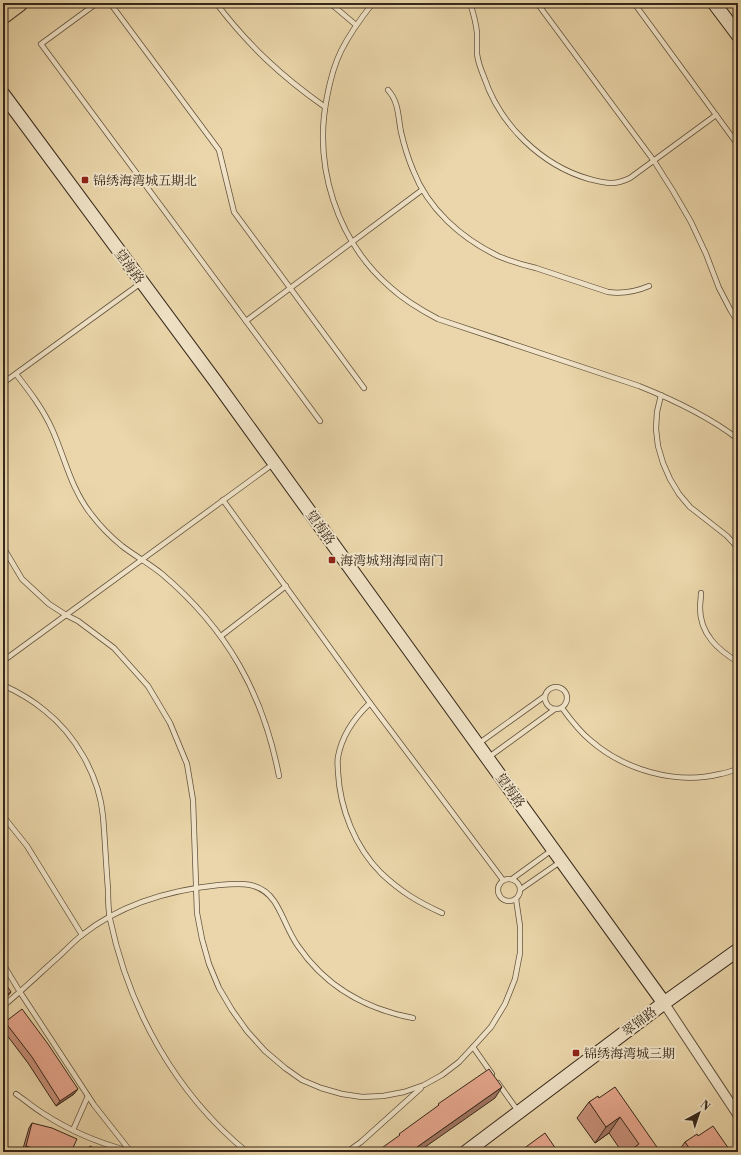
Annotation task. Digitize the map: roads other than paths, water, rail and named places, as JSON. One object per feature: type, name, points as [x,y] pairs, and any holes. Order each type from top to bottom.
[{"type":"highway","points":[[3,14],[19,3]]},
{"type":"street","points":[[714,3],[738,35]]},
{"type":"street","name":"望海路","points":[[3,94],[274,463],[664,1003]]},
{"type":"street","name":"翠锦路","points":[[466,1152],[664,1003],[738,950]]},
{"type":"street","points":[[664,1003],[738,1115]]},
{"type":"lane","points":[[97,3],[41,44],[320,421]]},
{"type":"lane","points":[[110,3],[219,150],[234,212],[364,388]]},
{"type":"lane","points":[[216,3],[252,46],[275,68],[299,89],[325,107]]},
{"type":"lane","points":[[330,3],[356,25]]},
{"type":"lane","points":[[373,3],[356,25],[341,52],[330,81],[325,107],[322,146],[327,180],[337,212],[352,242],[369,266],[390,287],[412,305],[438,319],[639,386],[702,415],[738,439]]},
{"type":"lane","points":[[470,3],[477,33],[477,55],[484,78],[493,99],[506,120],[521,138],[539,153],[559,166],[580,176],[605,183],[614,184],[622,182],[654,161],[716,115]]},
{"type":"lane","points":[[537,3],[654,161],[674,191],[706,254],[719,288],[738,322]]},
{"type":"lane","points":[[634,3],[738,145]]},
{"type":"lane","points":[[388,90],[394,96],[397,103],[406,152],[422,190],[438,211],[456,229],[477,244],[500,256],[608,292],[629,293],[649,286]]},
{"type":"lane","points":[[246,321],[422,190]]},
{"type":"lane","points":[[3,384],[142,282]]},
{"type":"lane","points":[[16,374],[40,407],[52,428],[68,474],[78,495],[90,514],[106,532],[123,547],[160,572],[187,597],[207,618],[221,636],[244,673],[262,713],[271,740],[279,776]]},
{"type":"lane","points":[[661,395],[657,412],[656,429],[662,463],[670,479],[679,494],[690,507],[727,536],[738,548]]},
{"type":"lane","points":[[3,661],[274,463]]},
{"type":"lane","points":[[223,500],[370,703],[503,880]]},
{"type":"lane","points":[[3,547],[22,579],[49,604],[78,621],[114,648],[148,686],[170,723],[187,764],[193,800],[197,913],[209,964],[219,988],[247,1032],[265,1051],[302,1080],[321,1088],[348,1095],[362,1097],[384,1096],[404,1092],[424,1085],[442,1075],[459,1062],[491,1027],[505,1004],[515,979],[520,953],[520,926],[516,899]]},
{"type":"lane","points":[[221,636],[286,586]]},
{"type":"lane","points":[[701,593],[700,610],[703,626],[711,641],[724,653],[738,662]]},
{"type":"lane","points":[[3,685],[25,696],[45,710],[63,727],[78,747],[89,768],[98,791],[103,815],[110,917],[118,954],[130,989],[146,1024],[164,1057],[185,1088],[236,1143],[247,1152]]},
{"type":"lane","points":[[478,744],[545,696],[546,692],[552,688],[555,687],[562,689],[567,695],[566,702],[562,708],[555,709],[487,758]]},
{"type":"lane","points":[[545,696],[546,703],[551,708],[555,709]]},
{"type":"lane","points":[[370,703],[352,722],[340,746],[337,759],[338,783],[343,808],[352,831],[364,853],[380,872],[419,903],[442,913]]},
{"type":"lane","points":[[562,708],[590,740],[612,756],[637,768],[664,775],[692,778],[719,775],[738,769]]},
{"type":"lane","points":[[3,816],[27,846],[82,935]]},
{"type":"lane","points":[[512,879],[553,849]]},
{"type":"lane","points":[[520,889],[561,861]]},
{"type":"lane","points":[[507,878],[512,879],[519,885],[519,895],[516,899],[510,901],[504,900],[499,896],[497,890],[499,884],[507,878]]},
{"type":"lane","points":[[3,1006],[82,935],[110,917],[137,904],[166,894],[196,887],[239,883],[252,885],[264,891],[273,900],[298,947],[324,977],[340,989],[368,1005],[393,1014],[413,1018]]},
{"type":"lane","points":[[3,964],[88,1096],[130,1152]]},
{"type":"lane","points":[[474,1047],[519,1112]]},
{"type":"lane","points":[[347,1152],[361,1142],[424,1085]]},
{"type":"lane","points":[[16,1094],[43,1114],[73,1130],[98,1141],[130,1152]]},
{"type":"lane","points":[[73,1130],[88,1096]]},
{"type":"place","name":"锦绣海湾城五期北","points":[[85,180]]},
{"type":"place","name":"海湾城翔海园南门","points":[[332,560]]},
{"type":"place","name":"锦绣海湾城三期","points":[[576,1053]]}]
